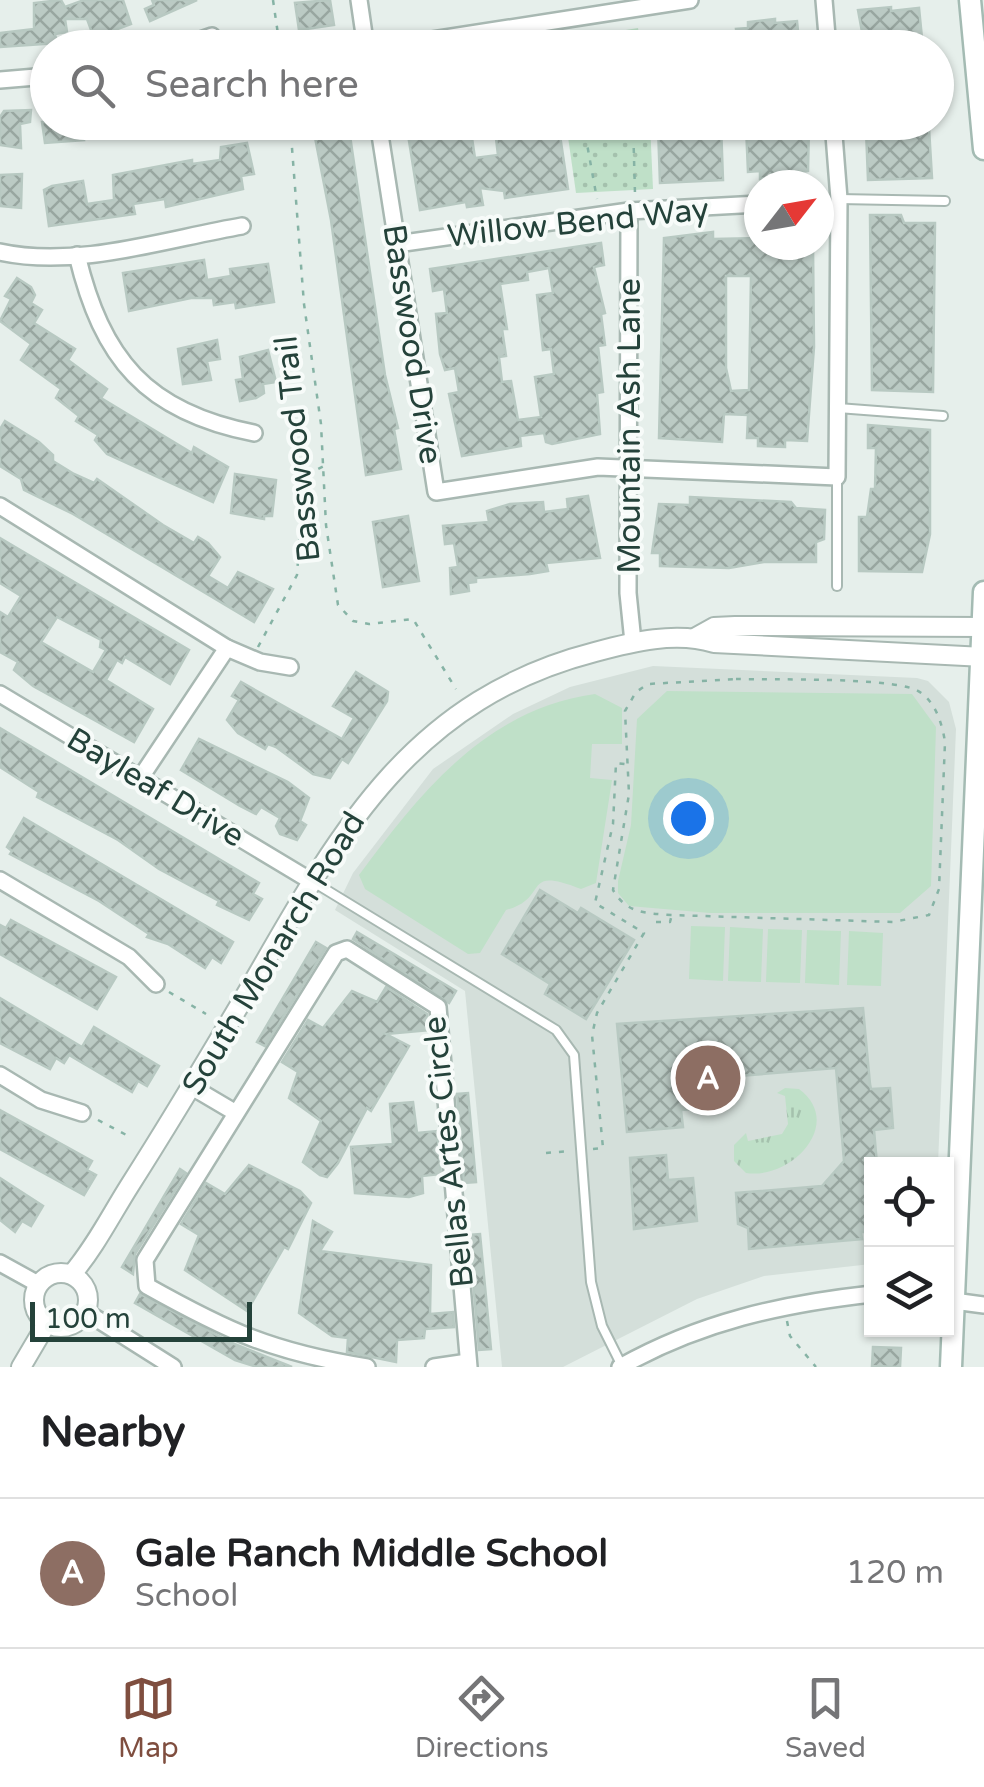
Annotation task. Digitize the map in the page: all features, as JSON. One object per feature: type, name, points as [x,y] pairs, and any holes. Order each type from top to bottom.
[{"type":"main road","points":[[970,0],[984,149]]},
{"type":"main road","points":[[953,1247],[984,592]]},
{"type":"main road","points":[[950,1337],[950,1367]]},
{"type":"street","points":[[359,0],[363,30]]},
{"type":"street","points":[[498,30],[690,0]]},
{"type":"street","points":[[824,0],[826,30]]},
{"type":"street","points":[[0,80],[30,78]]},
{"type":"street","name":"Basswood Drive","points":[[381,140],[436,492],[598,467],[628,468]]},
{"type":"street","points":[[628,468],[837,476],[839,199],[834,140]]},
{"type":"street","points":[[834,199],[839,199]]},
{"type":"street","name":"Willow Bend Way","points":[[398,244],[633,211],[744,205]]},
{"type":"street","name":"Mountain Ash Lane","points":[[633,211],[628,468],[633,642]]},
{"type":"street","points":[[0,252],[26,257],[78,255],[242,226]]},
{"type":"street","points":[[78,255],[92,314],[118,357],[160,398],[207,424],[254,432]]},
{"type":"street","points":[[0,506],[226,648],[290,667]]},
{"type":"street","name":"South Monarch Road","points":[[696,637],[714,627],[735,626],[983,627]]},
{"type":"street","name":"South Monarch Road","points":[[72,1274],[192,1087],[311,881],[362,804],[438,729],[528,676],[633,642],[696,637],[714,643],[983,657]]},
{"type":"street","points":[[141,778],[226,648]]},
{"type":"street","name":"Bayleaf Drive","points":[[0,694],[311,881]]},
{"type":"street","points":[[0,880],[128,957],[156,984]]},
{"type":"street","name":"Bellas Artes Circle","points":[[368,1367],[293,1356],[223,1329],[147,1286],[145,1260],[336,954],[347,949],[438,1007],[469,1365],[434,1367]]},
{"type":"street","points":[[0,1075],[40,1100],[82,1113]]},
{"type":"street","points":[[192,1087],[236,1113]]},
{"type":"street","points":[[0,1263],[38,1284]]},
{"type":"street","points":[[50,1274],[72,1274],[87,1290],[86,1312],[69,1326],[47,1323],[34,1302],[38,1284],[50,1274]]},
{"type":"street","points":[[621,1366],[674,1339],[784,1305],[864,1295]]},
{"type":"street","points":[[954,1301],[984,1305]]},
{"type":"street","points":[[86,1312],[174,1367]]},
{"type":"street","points":[[21,1367],[47,1323]]},
{"type":"lane","points":[[839,199],[945,201]]},
{"type":"lane","points":[[837,408],[943,416]]},
{"type":"lane","points":[[836,586],[837,476]]},
{"type":"lane","points":[[311,881],[556,1030],[574,1055],[591,1282],[602,1326],[621,1366]]},
{"type":"path","points":[[274,0],[278,30]]},
{"type":"path","points":[[595,15],[597,30]]},
{"type":"path","name":"Basswood Trail","points":[[291,140],[304,304],[326,465],[326,524],[338,605],[354,621],[369,624],[412,619],[456,689]]},
{"type":"path","points":[[586,140],[600,215]]},
{"type":"path","points":[[633,140],[633,211]]},
{"type":"path","points":[[250,658],[294,588],[303,488],[310,473],[326,465]]},
{"type":"path","points":[[663,681],[894,684],[927,698],[943,726],[939,889],[929,915],[893,922],[671,914],[628,908],[614,890],[629,794],[626,764],[626,710],[636,692],[663,681]]},
{"type":"path","points":[[603,1148],[592,1035],[597,1012],[644,933],[595,903],[613,824],[616,763],[626,764]]},
{"type":"path","points":[[656,922],[670,922],[671,914]]},
{"type":"path","points":[[156,984],[206,1014]]},
{"type":"path","points":[[82,1113],[132,1138]]},
{"type":"path","points":[[546,1153],[581,1150]]},
{"type":"path","points":[[784,1305],[790,1336],[816,1367]]},
{"type":"shaded area","points":[[653,666],[917,678],[928,681],[949,702],[956,729],[938,1157],[864,1157],[864,1265],[764,1276],[697,1299],[563,1367],[502,1367],[465,991],[335,910],[353,873],[433,769],[513,714],[570,687]]},
{"type":"green space","points":[[568,140],[651,140],[653,189],[576,193]]},
{"type":"green space","points":[[667,691],[912,694],[936,727],[931,886],[900,913],[710,913],[629,906],[618,893],[618,881],[631,825],[637,719]]},
{"type":"green space","points":[[595,694],[622,708],[622,744],[592,744],[590,778],[612,780],[596,883],[581,889],[550,880],[542,882],[520,905],[506,910],[480,953],[468,954],[365,889],[359,875],[406,814],[459,759],[521,717]]},
{"type":"green space","points":[[691,926],[725,927],[723,981],[689,979]]},
{"type":"green space","points":[[730,927],[763,929],[761,982],[728,981]]},
{"type":"green space","points":[[768,929],[802,930],[800,983],[766,982]]},
{"type":"green space","points":[[807,930],[841,931],[839,985],[805,983]]},
{"type":"green space","points":[[849,931],[883,933],[881,986],[847,985]]},
{"type":"green space","points":[[785,1088],[799,1089],[812,1103],[817,1117],[815,1132],[807,1146],[780,1168],[746,1173],[734,1161],[734,1145],[746,1133],[748,1141],[782,1134],[788,1124],[785,1096],[777,1093]]},
{"type":"building","points":[[61,0],[65,7],[84,0],[123,0],[131,24],[115,30],[91,30],[87,19],[65,19],[67,30],[30,30],[30,45],[0,47],[0,33],[34,29],[34,3]]},
{"type":"building","points":[[152,0],[197,0],[150,21],[145,9],[154,5]]},
{"type":"building","points":[[330,0],[334,25],[299,30],[295,3]]},
{"type":"building","points":[[919,8],[921,30],[862,30],[858,10]]},
{"type":"building","points":[[797,21],[798,30],[736,30],[748,28],[748,22]]},
{"type":"building","points":[[30,110],[30,122],[20,124],[21,148],[0,145],[0,117],[4,111]]},
{"type":"building","points":[[315,140],[351,140],[385,375],[398,428],[394,429],[401,469],[366,475],[331,220]]},
{"type":"building","points":[[409,140],[472,140],[475,158],[498,155],[496,140],[561,140],[568,189],[505,198],[504,191],[480,188],[483,205],[467,207],[466,202],[420,210]]},
{"type":"building","points":[[658,140],[722,140],[723,180],[660,183]]},
{"type":"building","points":[[747,140],[809,140],[808,170],[748,170]]},
{"type":"building","points":[[866,140],[930,140],[932,178],[868,180]]},
{"type":"building","points":[[247,143],[254,174],[241,176],[243,189],[166,207],[165,199],[133,204],[135,214],[49,226],[44,190],[52,186],[83,181],[87,204],[114,200],[113,175],[192,160],[192,164],[220,160],[221,147]]},
{"type":"building","points":[[22,174],[21,208],[0,206],[0,175]]},
{"type":"building","points":[[870,215],[901,215],[904,223],[935,223],[933,392],[872,390]]},
{"type":"building","points":[[713,232],[713,239],[744,238],[744,260],[813,260],[814,347],[807,441],[785,440],[785,447],[758,446],[758,438],[747,438],[748,415],[724,414],[722,442],[659,438],[664,238]],"holes":[[[726,276],[751,276],[749,390],[731,391],[726,368]]]},
{"type":"building","points":[[601,243],[604,265],[594,267],[605,313],[601,314],[605,345],[598,346],[603,392],[597,393],[600,434],[552,444],[546,442],[544,433],[520,436],[521,446],[462,456],[449,394],[459,392],[455,368],[445,370],[440,354],[436,314],[447,313],[444,289],[433,291],[430,269]],"holes":[[[549,268],[553,293],[537,295],[543,350],[551,349],[554,374],[535,377],[541,417],[518,420],[511,381],[502,382],[499,357],[506,356],[502,329],[507,329],[500,284],[528,280],[527,272]]]},
{"type":"building","points":[[204,260],[207,280],[231,276],[230,269],[268,264],[274,302],[236,308],[235,302],[214,305],[213,298],[191,298],[129,311],[123,273]]},
{"type":"building","points":[[17,278],[31,287],[35,295],[31,303],[42,310],[34,323],[75,349],[68,360],[107,389],[101,398],[192,453],[194,447],[228,467],[213,502],[107,454],[95,440],[98,435],[76,421],[79,416],[56,398],[61,389],[21,360],[31,344],[0,321],[11,299],[5,296]]},
{"type":"building","points":[[217,340],[220,359],[207,361],[211,380],[183,384],[178,349]]},
{"type":"building","points":[[268,350],[276,382],[263,384],[264,393],[256,398],[240,401],[236,380],[243,379],[240,357]]},
{"type":"building","points":[[5,421],[39,442],[53,455],[53,461],[74,474],[94,483],[97,479],[194,543],[198,537],[208,543],[220,557],[208,576],[228,588],[238,572],[273,589],[254,622],[73,514],[24,490],[21,479],[0,466],[0,429]]},
{"type":"building","points":[[868,425],[930,430],[930,534],[922,572],[859,571],[859,517],[867,517],[871,489],[875,489],[876,448],[868,448]]},
{"type":"building","points":[[235,474],[276,480],[272,516],[264,519],[231,513]]},
{"type":"building","points":[[588,496],[600,558],[546,563],[548,571],[530,574],[476,578],[476,582],[468,583],[469,591],[451,594],[450,568],[458,567],[454,543],[445,544],[443,526],[489,522],[487,511],[510,504],[543,502],[544,512],[568,509],[567,499]]},
{"type":"building","points":[[690,497],[791,502],[796,508],[825,510],[824,539],[816,542],[816,562],[764,562],[729,568],[660,566],[660,553],[652,553],[659,504],[690,505]]},
{"type":"building","points":[[408,516],[419,581],[383,587],[373,522]]},
{"type":"building","points":[[0,538],[189,650],[170,684],[125,657],[122,663],[117,660],[106,680],[153,709],[134,742],[33,686],[14,670],[18,662],[0,652],[0,612],[8,617],[21,596],[0,583]],"holes":[[[57,617],[101,640],[100,647],[106,650],[93,672],[41,642]]]},
{"type":"building","points":[[356,672],[388,692],[387,701],[348,763],[342,759],[330,778],[313,774],[276,747],[268,744],[265,749],[238,733],[227,720],[239,700],[232,696],[241,682],[342,739],[354,718],[333,706]]},
{"type":"building","points":[[0,728],[259,883],[253,894],[262,899],[249,920],[217,905],[219,901],[159,869],[118,840],[37,797],[39,792],[0,767]]},
{"type":"building","points":[[199,739],[288,782],[309,798],[300,821],[306,825],[297,840],[280,834],[276,826],[280,818],[261,807],[256,814],[181,770]]},
{"type":"building","points":[[24,818],[233,942],[221,963],[212,957],[205,968],[168,944],[147,937],[149,934],[99,901],[10,854],[12,851],[7,847]]},
{"type":"building","points":[[540,890],[578,913],[581,908],[634,940],[586,1019],[545,994],[550,984],[502,954]]},
{"type":"building","points":[[11,920],[116,977],[97,1009],[0,954],[0,925],[6,928]]},
{"type":"building","points":[[357,932],[456,991],[449,1003],[353,939]]},
{"type":"building","points":[[316,942],[326,948],[265,1046],[257,1042]]},
{"type":"building","points":[[386,987],[427,1014],[429,1030],[386,1034],[409,1046],[371,1111],[367,1108],[338,1163],[327,1177],[320,1175],[303,1162],[321,1121],[289,1098],[298,1072],[282,1062],[308,1020],[323,1028],[352,991],[377,1002]]},
{"type":"building","points":[[0,998],[82,1047],[94,1027],[159,1066],[147,1086],[138,1081],[132,1092],[69,1055],[64,1063],[56,1058],[50,1069],[0,1043]]},
{"type":"building","points":[[863,1008],[871,1089],[890,1088],[893,1128],[874,1130],[876,1157],[864,1157],[862,1239],[749,1249],[748,1228],[738,1224],[736,1193],[822,1186],[844,1161],[836,1068],[714,1078],[717,1107],[681,1110],[683,1127],[627,1132],[617,1024]]},
{"type":"building","points":[[468,1093],[476,1182],[464,1183],[457,1094]]},
{"type":"building","points":[[413,1102],[417,1133],[437,1131],[441,1174],[422,1176],[423,1193],[409,1197],[355,1193],[351,1147],[393,1144],[390,1104]]},
{"type":"building","points":[[0,1110],[92,1161],[87,1170],[96,1175],[84,1195],[0,1149]]},
{"type":"building","points":[[666,1155],[668,1180],[693,1178],[697,1221],[634,1229],[630,1158]]},
{"type":"building","points":[[249,1165],[300,1191],[311,1203],[288,1249],[284,1247],[247,1311],[185,1270],[199,1235],[181,1224],[206,1183],[225,1194]]},
{"type":"building","points":[[180,1169],[186,1173],[135,1254],[133,1274],[122,1267]]},
{"type":"building","points":[[0,1178],[43,1206],[31,1226],[22,1221],[15,1232],[0,1220]]},
{"type":"building","points":[[313,1221],[332,1232],[320,1251],[431,1265],[430,1314],[453,1312],[454,1327],[425,1329],[424,1338],[397,1340],[396,1362],[347,1352],[348,1338],[332,1336],[299,1313]]},
{"type":"building","points":[[480,1234],[491,1349],[479,1350],[469,1235]]},
{"type":"building","points":[[140,1294],[232,1343],[292,1367],[257,1367],[235,1360],[135,1303]]},
{"type":"building","points":[[873,1347],[901,1348],[900,1367],[872,1366]]},
{"type":"place","name":"Gale Ranch Middle School","points":[[708,1078]]}]
